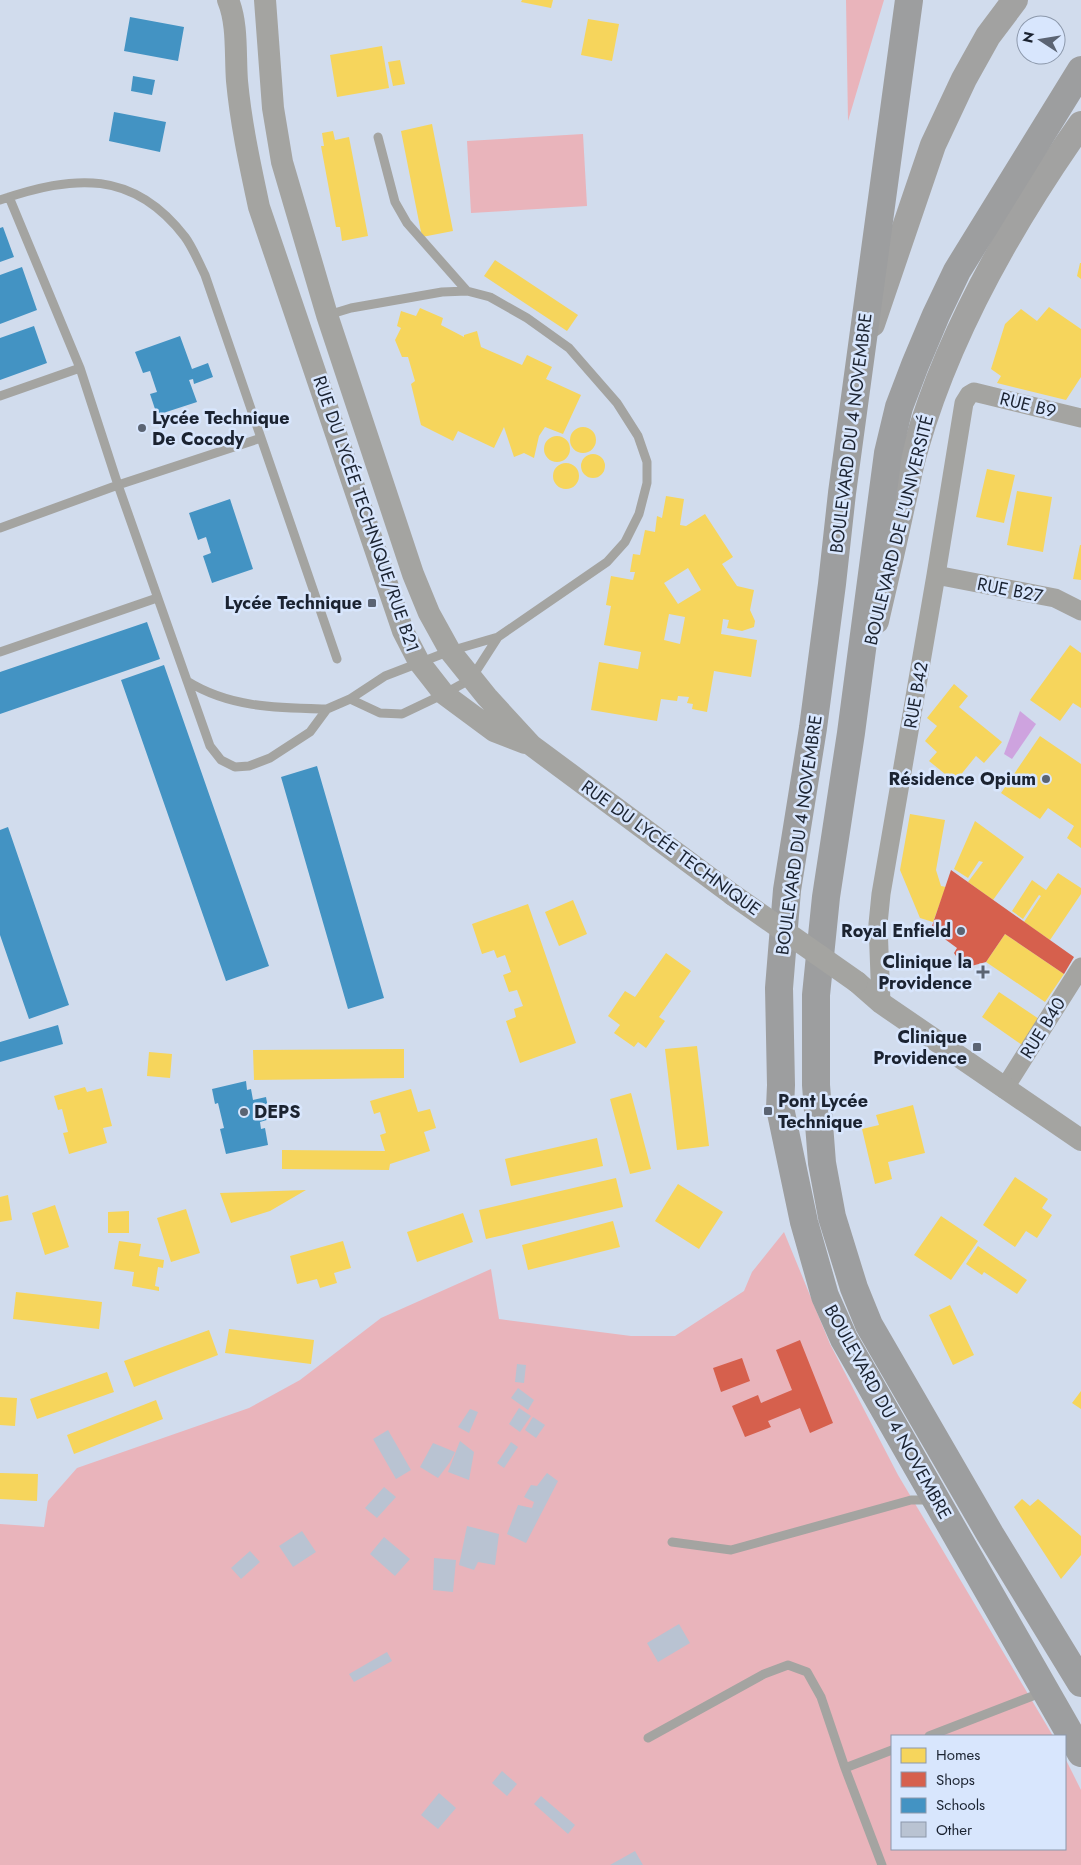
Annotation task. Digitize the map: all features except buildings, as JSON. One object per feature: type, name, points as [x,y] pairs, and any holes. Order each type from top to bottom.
[{"type":"main road","name":"BOULEVARD DU 4 NOVEMBRE","points":[[908,0],[842,493],[813,728],[787,890],[779,988],[780,1108],[804,1222],[825,1296],[848,1345],[1081,1753]]},
{"type":"main road","points":[[859,363],[933,144],[964,79],[988,36],[1015,0]]},
{"type":"main road","name":"BOULEVARD DU 4 NOVEMBRE","points":[[1081,70],[957,271],[936,315],[899,408],[888,453],[880,499],[851,734],[826,897],[816,995],[816,1084],[822,1162],[832,1217],[854,1288],[869,1325],[990,1534],[1081,1683]]},
{"type":"main road","name":"BOULEVARD DE L'UNIVERSITÉ","points":[[851,734],[916,447],[941,377],[962,327],[1016,223],[1081,124]]},
{"type":"main road","points":[[842,493],[880,499]]},
{"type":"street","name":"RUE DU LYCÉE TECHNIQUE/RUE B21","points":[[265,0],[273,108],[282,162],[327,315],[413,574],[429,612],[450,651],[471,679],[531,745]]},
{"type":"street","name":"RUE DU LYCÉE TECHNIQUE/RUE B21","points":[[230,1],[244,138],[259,207],[403,631],[419,662],[444,694],[494,731],[531,745]]},
{"type":"street","name":"RUE B9","points":[[974,392],[1081,418]]},
{"type":"street","name":"RUE B42","points":[[881,1003],[878,924],[881,894],[964,403],[969,395],[974,392]]},
{"type":"street","name":"RUE B27","points":[[936,576],[1055,598],[1081,611]]},
{"type":"street","name":"RUE DU LYCÉE TECHNIQUE","points":[[531,745],[733,894],[857,982],[881,1003],[1081,1140]]},
{"type":"street","name":"RUE B40","points":[[1004,1089],[1081,967]]},
{"type":"lane","points":[[378,137],[395,202],[407,223],[467,291]]},
{"type":"lane","points":[[327,709],[310,732],[270,758],[249,766],[235,767],[221,760],[210,746],[118,485],[80,368],[4,199],[38,187],[74,182],[104,184],[130,190],[162,211],[186,239],[205,275],[337,659]]},
{"type":"lane","points":[[187,681],[202,690],[224,699],[260,707],[327,709],[350,699],[385,676],[450,651],[498,637],[607,562],[625,542],[639,514],[646,483],[647,462],[638,436],[617,402],[569,348],[527,318],[490,297],[467,291],[442,292],[351,308],[327,315]]},
{"type":"lane","points":[[0,396],[80,368]]},
{"type":"lane","points":[[0,528],[118,485],[261,438]]},
{"type":"lane","points":[[0,652],[157,598]]},
{"type":"lane","points":[[350,699],[380,713],[402,714],[471,679],[498,637]]},
{"type":"lane","points":[[672,1542],[731,1550],[911,1500],[935,1500]]},
{"type":"lane","points":[[648,1738],[764,1674],[788,1665],[807,1672],[821,1697],[845,1768],[882,1865]]},
{"type":"lane","points":[[932,1735],[1046,1691]]},
{"type":"lane","points":[[845,1768],[891,1750]]},
{"type":"shaded area","points":[[846,0],[884,0],[848,121]]},
{"type":"shaded area","points":[[583,134],[587,206],[471,213],[467,141]]},
{"type":"shaded area","points":[[1020,711],[1036,724],[1012,759],[1004,754]]},
{"type":"shaded area","points":[[784,1232],[830,1344],[898,1475],[1052,1735],[891,1735],[891,1850],[1066,1850],[1066,1760],[1081,1790],[1081,1865],[0,1865],[0,1524],[44,1527],[48,1501],[77,1468],[249,1408],[300,1380],[381,1318],[491,1269],[499,1319],[631,1336],[675,1336],[744,1291],[752,1272]]},
{"type":"place","name":"Lycée Technique De Cocody","points":[[142,428]]},
{"type":"place","name":"Lycée Technique","points":[[372,603]]},
{"type":"place","name":"Résidence Opium","points":[[1046,779]]},
{"type":"place","name":"Royal Enfield","points":[[961,931]]},
{"type":"place","name":"Clinique la Providence","points":[[983,972]]},
{"type":"place","name":"Clinique Providence","points":[[977,1047]]},
{"type":"place","name":"Pont Lycée Technique","points":[[768,1111]]},
{"type":"place","name":"DEPS","points":[[244,1112]]}]
